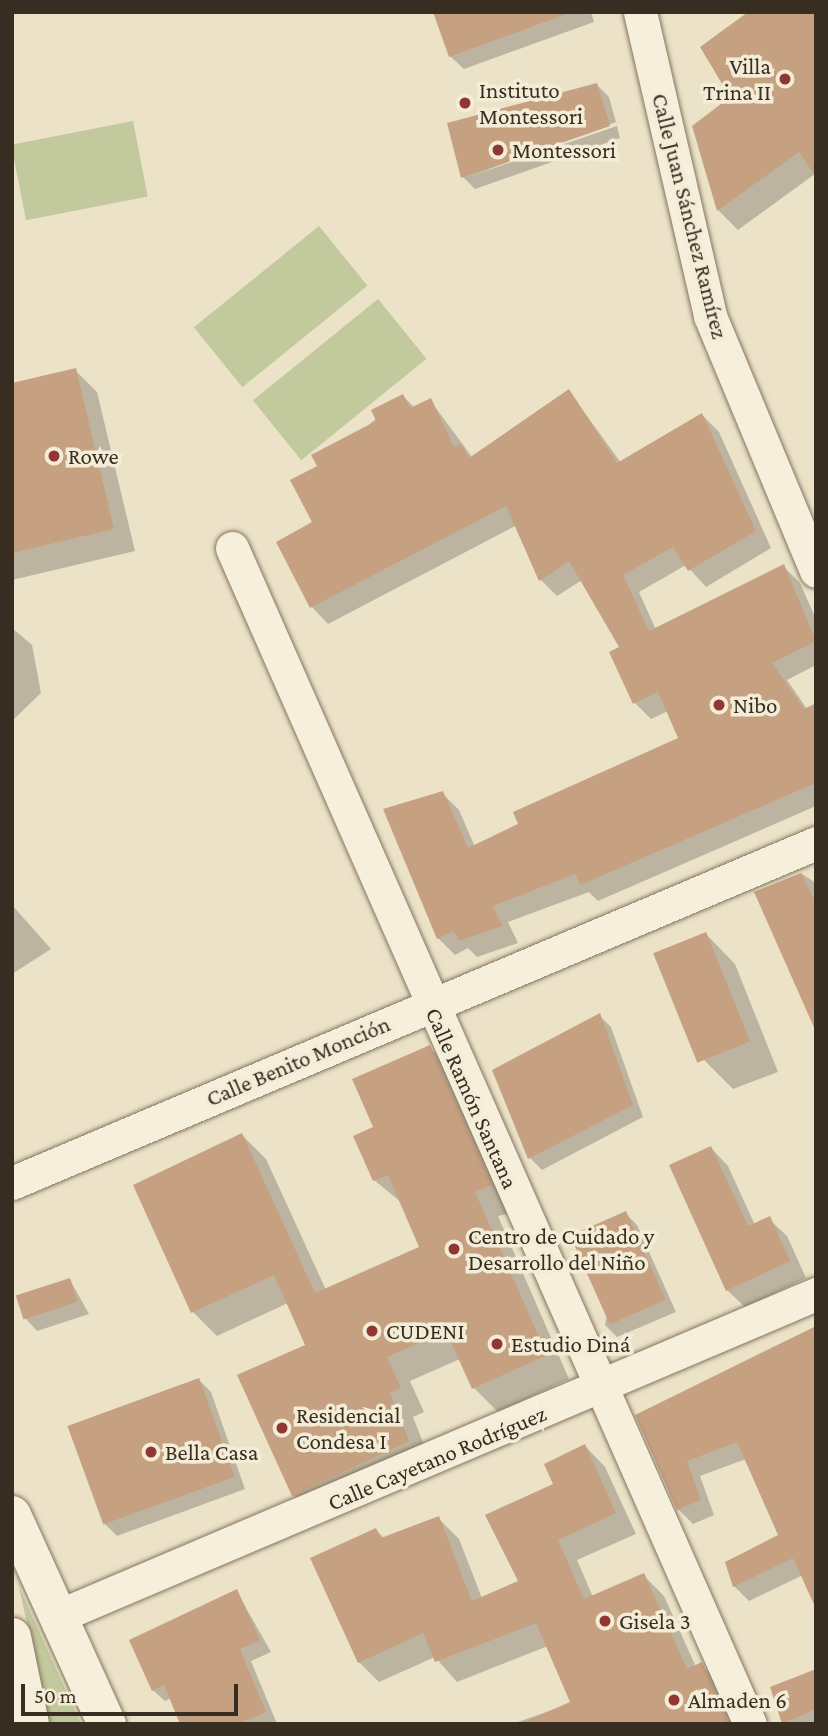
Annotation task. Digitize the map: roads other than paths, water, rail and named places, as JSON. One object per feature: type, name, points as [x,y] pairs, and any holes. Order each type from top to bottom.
[{"type":"main road","points":[[12,1515],[56,1617],[107,1724]]},
{"type":"main road","points":[[12,1637],[30,1724]]},
{"type":"street","name":"Calle Juan Sánchez Ramírez","points":[[640,12],[710,316],[816,571]]},
{"type":"street","name":"Calle Ramón Santana","points":[[232,548],[430,1005],[750,1724]]},
{"type":"street","name":"Calle Benito Monción","points":[[12,1183],[816,843]]},
{"type":"street","name":"Calle Cayetano Rodríguez","points":[[56,1617],[601,1390],[816,1294]]},
{"type":"place","name":"Villa Trina II","points":[[785,79]]},
{"type":"place","name":"Instituto Montessori","points":[[465,103]]},
{"type":"place","name":"Montessori","points":[[498,150]]},
{"type":"place","name":"Rowe","points":[[54,456]]},
{"type":"place","name":"Nibo","points":[[719,705]]},
{"type":"place","name":"Centro de Cuidado y Desarrollo del Niño","points":[[454,1249]]},
{"type":"place","name":"CUDENI","points":[[372,1331]]},
{"type":"place","name":"Estudio Diná","points":[[497,1344]]},
{"type":"place","name":"Residencial Condesa I","points":[[282,1428]]},
{"type":"place","name":"Bella Casa","points":[[151,1452]]},
{"type":"place","name":"Gisela 3","points":[[605,1621]]},
{"type":"place","name":"Almaden 6","points":[[674,1700]]}]
